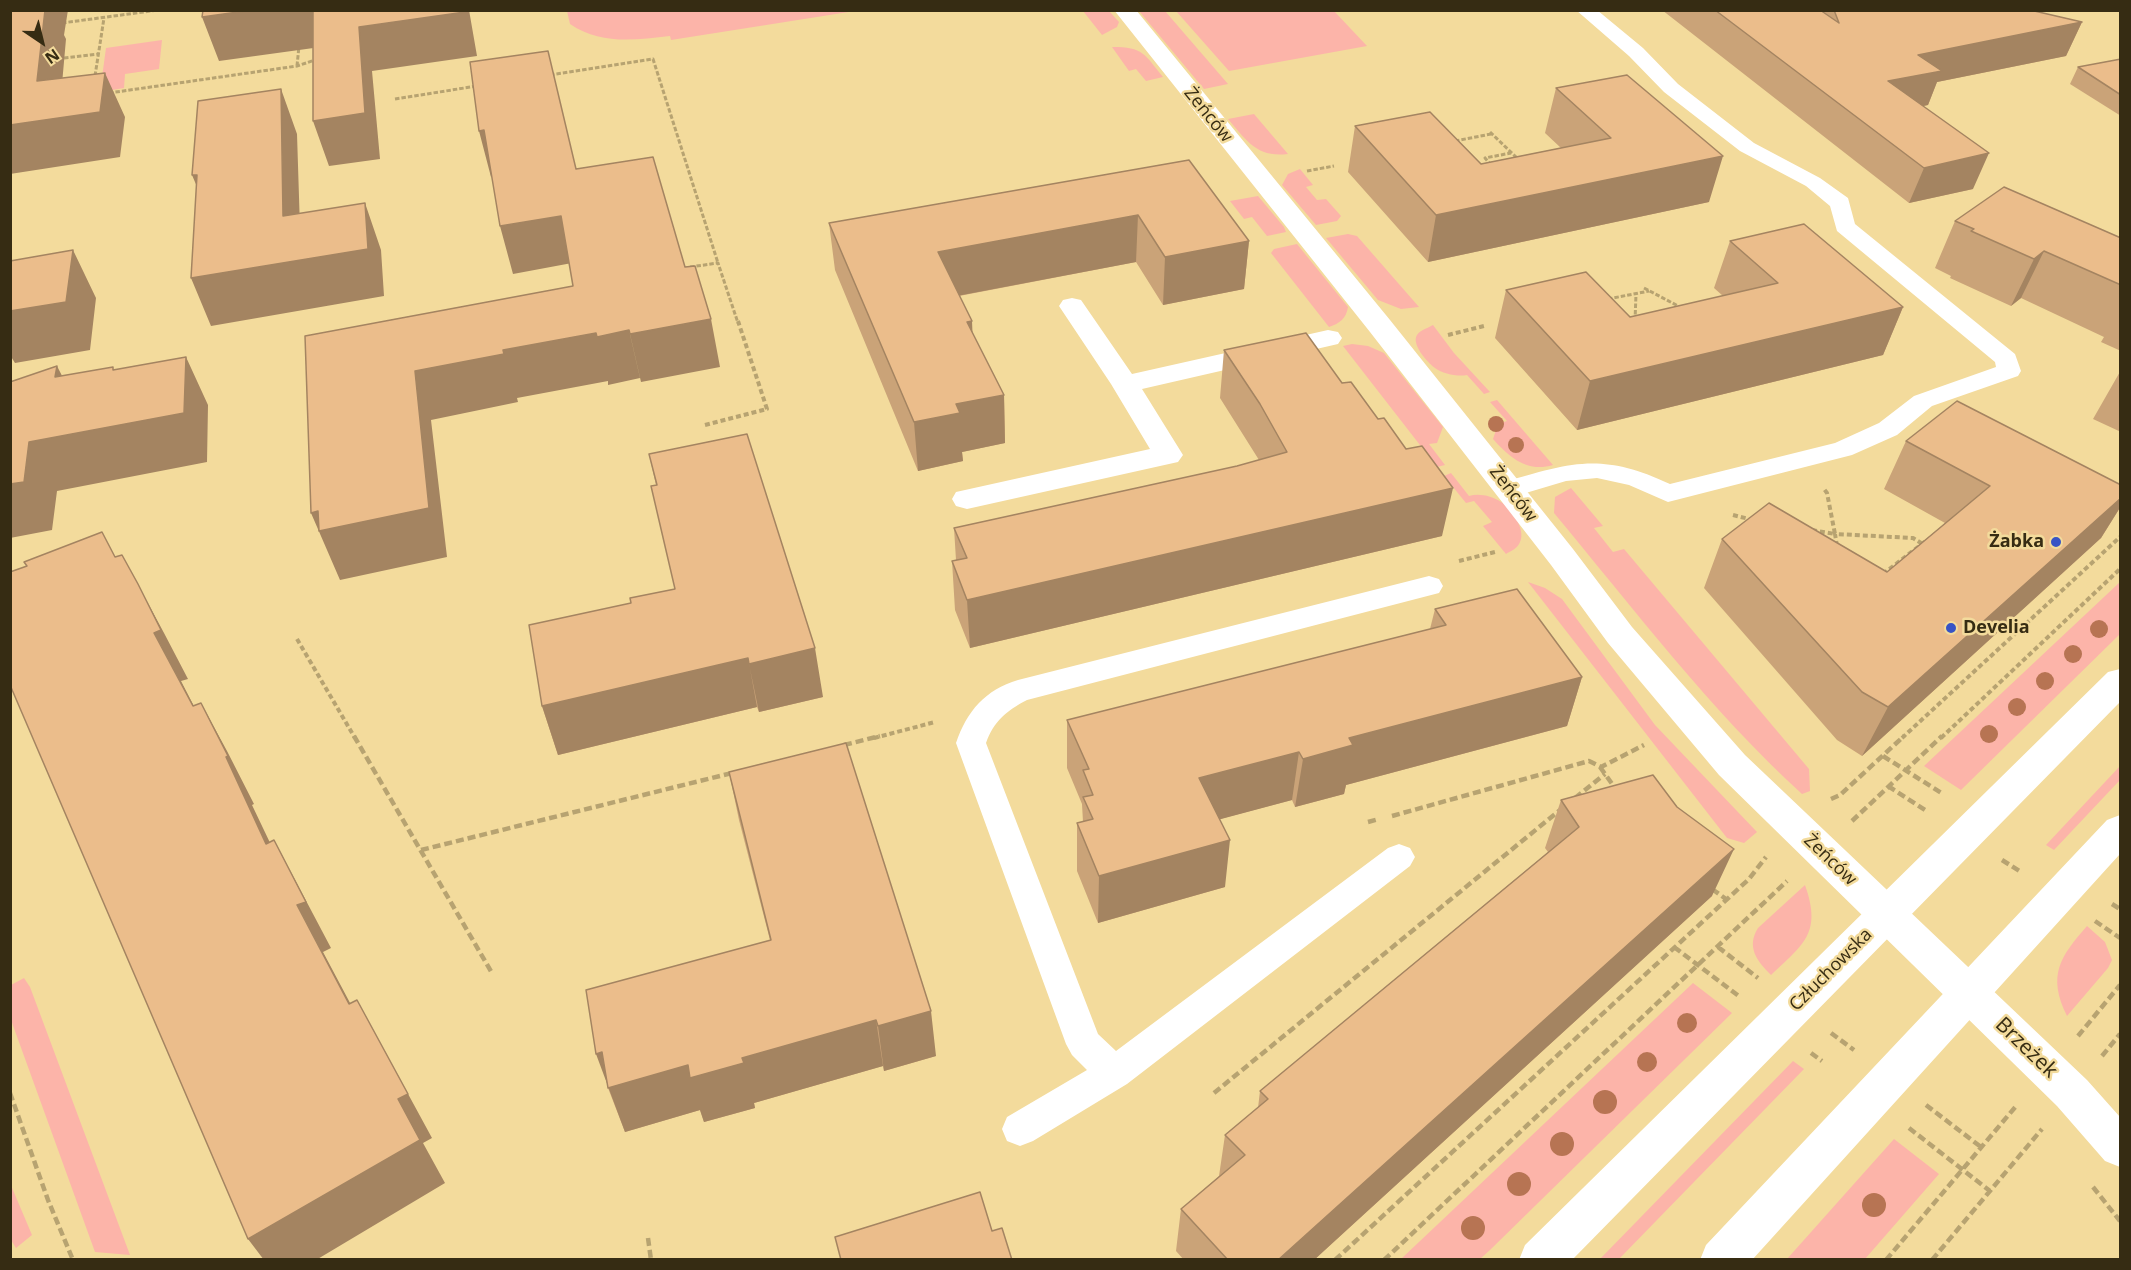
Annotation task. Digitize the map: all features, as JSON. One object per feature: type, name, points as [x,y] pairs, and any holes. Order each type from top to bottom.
[{"type":"street","name":"Żeńców","points":[[1124,10],[1509,489],[1620,635],[1732,765],[1927,953]]},
{"type":"street","points":[[967,499],[1168,455],[1125,384],[1072,306]]},
{"type":"street","points":[[1125,384],[1328,338]]},
{"type":"street","name":"Człuchowska","points":[[1541,1260],[2121,681]]},
{"type":"street","points":[[1722,1260],[2121,830]]},
{"type":"street","name":"Brzeżek","points":[[1927,953],[2072,1093],[2121,1147]]},
{"type":"lane","points":[[1509,489],[1565,473],[1597,470],[1636,478],[1668,493],[1843,448],[1869,439],[1888,429],[1923,401],[2009,371],[2007,359],[1845,226],[1840,203],[1814,182],[1747,147],[1671,88],[1636,52],[1586,10]]},
{"type":"lane","points":[[1114,1073],[1084,1044],[971,743],[977,722],[995,702],[1018,692],[1429,586]]},
{"type":"lane","points":[[1020,1129],[1114,1073],[1399,857]]},
{"type":"path","points":[[57,24],[158,10]]},
{"type":"path","points":[[94,85],[104,18]]},
{"type":"path","points":[[297,66],[300,37]]},
{"type":"path","points":[[64,58],[98,54]]},
{"type":"path","points":[[101,94],[297,66],[327,55]]},
{"type":"path","points":[[547,76],[653,59],[767,409],[705,425]]},
{"type":"path","points":[[395,99],[477,86]]},
{"type":"path","points":[[1451,142],[1491,133],[1520,160]]},
{"type":"path","points":[[1482,165],[1490,164],[1485,158],[1512,153]]},
{"type":"path","points":[[1307,171],[1334,166]]},
{"type":"path","points":[[683,269],[718,262]]},
{"type":"path","points":[[1644,288],[1685,309]]},
{"type":"path","points":[[1613,308],[1606,300],[1649,291]]},
{"type":"path","points":[[1635,331],[1636,294]]},
{"type":"path","points":[[1448,334],[1484,326]]},
{"type":"path","points":[[1714,481],[1749,519],[1760,520]]},
{"type":"path","points":[[1803,528],[1835,534],[1913,538],[1921,543]]},
{"type":"path","points":[[1835,534],[1838,555]]},
{"type":"path","points":[[1825,802],[1840,795],[2121,537]]},
{"type":"path","points":[[1877,579],[1930,538]]},
{"type":"path","points":[[1848,824],[2121,569]]},
{"type":"path","points":[[297,639],[492,973]]},
{"type":"path","points":[[1601,767],[1644,745]]},
{"type":"path","points":[[1883,756],[1948,798]]},
{"type":"path","points":[[1368,822],[1589,761],[1601,767],[1617,791]]},
{"type":"path","points":[[1214,1093],[1605,774]]},
{"type":"path","points":[[1888,786],[1930,813]]},
{"type":"path","points":[[1335,1260],[1749,879],[1769,854]]},
{"type":"path","points":[[1384,1260],[1791,878]]},
{"type":"path","points":[[1708,886],[1726,899]]},
{"type":"path","points":[[2088,917],[2121,938]]},
{"type":"path","points":[[1674,947],[1741,998]]},
{"type":"path","points":[[1718,947],[1761,980]]},
{"type":"path","points":[[2077,1036],[2121,985]]},
{"type":"path","points":[[2098,1061],[2121,1034]]},
{"type":"path","points":[[10,1093],[48,1200],[74,1258]]},
{"type":"path","points":[[1923,1103],[1981,1147]]},
{"type":"path","points":[[1886,1260],[2016,1106]]},
{"type":"path","points":[[1901,1122],[1990,1191]]},
{"type":"path","points":[[1932,1260],[2046,1123]]},
{"type":"path","points":[[648,1238],[651,1260]]},
{"type":"shaded area","points":[[567,10],[855,11],[671,40],[670,36],[618,39],[594,35],[570,24]]},
{"type":"shaded area","points":[[1083,11],[1109,11],[1119,22],[1117,27],[1102,35]]},
{"type":"shaded area","points":[[1139,11],[1165,11],[1228,84],[1204,89]]},
{"type":"shaded area","points":[[1176,11],[1334,11],[1367,46],[1229,71]]},
{"type":"shaded area","points":[[162,40],[159,69],[125,74],[124,88],[100,92],[106,48]]},
{"type":"shaded area","points":[[1112,47],[1137,50],[1163,77],[1146,81],[1136,69],[1129,71]]},
{"type":"shaded area","points":[[1254,114],[1288,154],[1268,153],[1253,146],[1228,119]]},
{"type":"shaded area","points":[[1300,169],[1313,185],[1306,187],[1317,200],[1326,199],[1341,216],[1337,221],[1316,225],[1282,185],[1288,174]]},
{"type":"shaded area","points":[[1258,196],[1286,232],[1267,236],[1252,217],[1244,219],[1230,201]]},
{"type":"shaded area","points":[[1348,234],[1357,236],[1419,307],[1401,309],[1378,300],[1326,238]]},
{"type":"shaded area","points":[[1297,244],[1348,307],[1344,318],[1329,327],[1271,253],[1274,249]]},
{"type":"shaded area","points":[[1433,325],[1454,353],[1490,392],[1484,394],[1467,375],[1459,376],[1438,370],[1424,357],[1416,343],[1417,335]]},
{"type":"shaded area","points":[[1352,344],[1368,346],[1384,353],[1443,427],[1437,443],[1429,444],[1445,465],[1437,467],[1343,346]]},
{"type":"shaded area","points":[[1497,400],[1553,465],[1535,467],[1519,462],[1493,439],[1498,424],[1507,421],[1490,402]]},
{"type":"shaded area","points":[[1451,473],[1469,496],[1490,497],[1509,509],[1520,526],[1521,537],[1516,548],[1506,554],[1483,526],[1492,522],[1474,501],[1466,503],[1444,476]]},
{"type":"shaded area","points":[[1571,488],[1603,526],[1594,528],[1613,552],[1624,549],[1809,769],[1810,791],[1802,794],[1736,728],[1673,658],[1554,513],[1555,497]]},
{"type":"shaded area","points":[[1528,582],[1545,588],[1562,599],[1655,725],[1757,832],[1744,843],[1727,838]]},
{"type":"shaded area","points":[[2120,582],[2120,634],[1961,790],[1924,766]]},
{"type":"shaded area","points":[[2120,766],[2120,780],[2054,850],[2046,845]]},
{"type":"shaded area","points":[[1805,885],[1812,915],[1807,936],[1793,955],[1771,975],[1761,964],[1753,948],[1755,935],[1758,928]]},
{"type":"shaded area","points":[[2087,926],[2105,942],[2112,960],[2108,968],[2067,1016],[2058,989],[2059,967],[2070,947]]},
{"type":"shaded area","points":[[24,978],[30,987],[130,1255],[95,1252],[11,1020],[11,985]]},
{"type":"shaded area","points":[[1693,983],[1732,1013],[1490,1250],[1480,1259],[1401,1259]]},
{"type":"shaded area","points":[[1793,1061],[1804,1069],[1619,1259],[1600,1259]]},
{"type":"shaded area","points":[[1894,1139],[1939,1174],[1865,1259],[1787,1259]]},
{"type":"shaded area","points":[[10,1183],[32,1235],[16,1248],[11,1240]]},
{"type":"building","points":[[10,10],[45,10],[37,81],[105,73],[100,112],[10,125]]},
{"type":"building","points":[[203,10],[252,10],[202,17]]},
{"type":"building","points":[[313,10],[465,10],[465,12],[359,27],[365,113],[313,121]]},
{"type":"building","points":[[1715,10],[1820,10],[1839,23],[1834,10],[2030,10],[2082,22],[1918,55],[1942,71],[1888,81],[1989,153],[1924,168]]},
{"type":"building","points":[[548,51],[576,169],[653,157],[685,267],[695,266],[711,319],[630,334],[629,330],[597,337],[596,333],[503,350],[504,354],[415,371],[429,508],[319,531],[318,511],[311,513],[305,336],[573,286],[561,216],[500,226],[484,130],[479,131],[470,62]]},
{"type":"building","points":[[2121,59],[2121,95],[2078,67]]},
{"type":"building","points":[[1627,75],[1723,156],[1436,215],[1355,126],[1430,112],[1481,164],[1611,138],[1556,88]]},
{"type":"building","points":[[281,89],[283,216],[365,203],[368,249],[191,278],[197,175],[192,175],[198,101]]},
{"type":"building","points":[[1189,160],[1249,241],[1165,257],[1138,215],[938,252],[972,321],[967,322],[1004,395],[956,404],[960,413],[914,422],[829,223]]},
{"type":"building","points":[[2004,187],[2121,238],[2121,285],[2044,251],[2034,259],[1971,231],[1974,229],[1955,221]]},
{"type":"building","points":[[1804,224],[1903,307],[1590,381],[1506,290],[1586,272],[1630,317],[1778,283],[1730,241]]},
{"type":"building","points":[[73,250],[66,302],[10,311],[10,261]]},
{"type":"building","points":[[1306,333],[1342,383],[1351,382],[1378,419],[1384,418],[1406,449],[1422,446],[1453,488],[967,600],[952,561],[967,558],[954,528],[1237,466],[1287,452],[1260,404],[1224,350]]},
{"type":"building","points":[[186,357],[184,413],[29,442],[24,482],[10,484],[10,382],[57,366],[55,377],[113,367],[113,370]]},
{"type":"building","points":[[1957,401],[2121,485],[2121,498],[1888,707],[1862,692],[1722,539],[1769,503],[1887,572],[1990,486],[1906,441]]},
{"type":"building","points":[[747,434],[815,648],[749,664],[748,658],[542,706],[529,625],[631,603],[630,598],[675,589],[651,486],[657,485],[649,454]]},
{"type":"building","points":[[102,532],[115,557],[122,555],[138,584],[161,630],[154,633],[193,706],[201,703],[228,756],[226,757],[266,844],[274,840],[306,902],[297,905],[349,1004],[357,1000],[408,1094],[398,1099],[420,1140],[248,1239],[10,685],[10,572],[27,566],[24,562]]},
{"type":"building","points":[[1517,589],[1582,677],[1349,738],[1353,745],[1303,759],[1299,752],[1199,778],[1230,840],[1099,876],[1077,823],[1093,819],[1083,797],[1093,795],[1083,770],[1089,769],[1067,720],[1446,625],[1435,609]]},
{"type":"building","points":[[846,743],[931,1011],[878,1026],[876,1020],[742,1058],[744,1063],[690,1078],[688,1065],[608,1088],[602,1052],[596,1054],[586,990],[771,940],[729,772]]},
{"type":"building","points":[[1653,775],[1677,807],[1734,849],[1278,1260],[1228,1260],[1181,1209],[1245,1155],[1225,1135],[1268,1099],[1260,1091],[1579,827],[1561,800]]},
{"type":"building","points":[[980,1192],[992,1231],[1002,1228],[1012,1260],[841,1260],[835,1237]]},
{"type":"place","name":"Żabka","points":[[2056,542]]},
{"type":"place","name":"Develia","points":[[1951,628]]}]
